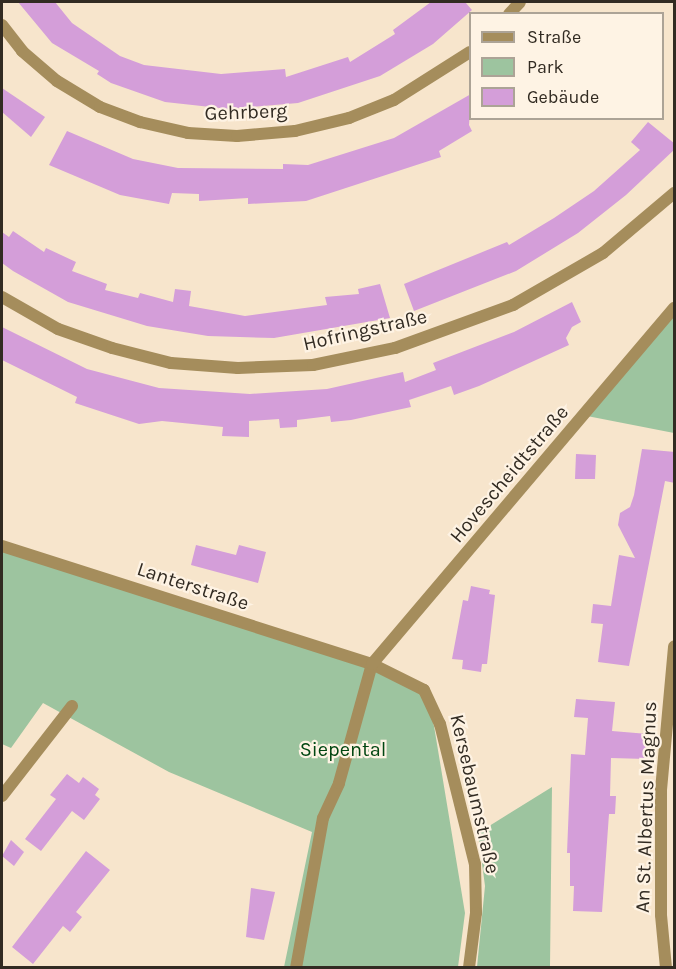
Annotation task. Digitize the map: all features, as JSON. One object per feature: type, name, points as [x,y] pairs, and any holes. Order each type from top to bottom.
[{"type":"street","name":"Gehrberg","points":[[2,25],[22,51],[57,81],[100,107],[140,122],[178,130],[237,136],[295,131],[350,118],[394,99],[469,53]]},
{"type":"street","name":"Hofringstraße","points":[[2,297],[58,328],[112,348],[171,363],[238,368],[313,365],[395,348],[513,305],[603,253],[675,193]]},
{"type":"street","name":"Hovescheidtstraße","points":[[372,664],[675,308]]},
{"type":"street","name":"Lanterstraße","points":[[2,546],[372,664]]},
{"type":"street","name":"An St. Albertus Magnus","points":[[666,968],[661,915],[661,790],[675,647]]},
{"type":"street","points":[[296,968],[324,818],[339,783],[372,664]]},
{"type":"street","name":"Kersebaumstraße","points":[[372,664],[424,690],[440,724],[475,864],[476,913],[469,968]]},
{"type":"street","points":[[2,796],[72,706]]},
{"type":"green space","points":[[674,311],[674,433],[587,416]]},
{"type":"green space","name":"Siepental","points":[[2,547],[410,682],[426,699],[434,726],[465,913],[458,967],[284,967],[312,832],[169,772],[43,703],[11,748],[2,744]]},
{"type":"green space","points":[[552,787],[550,967],[477,967],[485,886],[478,833]]},
{"type":"building","points":[[18,2],[55,2],[72,23],[120,56],[144,65],[221,74],[285,69],[286,77],[348,57],[350,62],[395,34],[393,30],[431,2],[465,2],[472,10],[433,44],[380,76],[298,103],[229,109],[165,102],[111,83],[97,74],[99,71],[52,43]]},
{"type":"building","points":[[2,88],[45,117],[31,137],[2,112]]},
{"type":"building","points":[[469,95],[469,125],[472,131],[439,151],[441,157],[306,201],[248,204],[248,198],[199,201],[199,194],[172,193],[169,204],[120,195],[49,165],[67,131],[133,159],[178,168],[283,169],[283,164],[308,165],[394,138]]},
{"type":"building","points":[[648,122],[675,144],[675,149],[626,195],[578,233],[516,271],[414,311],[404,284],[507,242],[509,245],[554,218],[594,191],[640,150],[631,142]]},
{"type":"building","points":[[13,231],[44,252],[46,248],[76,262],[72,271],[107,284],[105,290],[138,298],[140,293],[173,302],[175,289],[191,291],[189,306],[245,316],[327,305],[325,297],[359,294],[358,289],[380,284],[390,318],[274,338],[208,336],[147,326],[68,302],[13,271],[2,263],[2,232],[9,237]]},
{"type":"building","points":[[572,302],[581,322],[572,327],[566,338],[569,345],[479,386],[454,395],[451,386],[409,400],[411,407],[351,420],[331,422],[330,416],[297,420],[297,427],[280,428],[279,419],[249,421],[249,437],[222,436],[223,427],[162,421],[139,424],[75,403],[77,397],[2,360],[2,327],[87,369],[159,388],[250,394],[327,389],[403,372],[405,382],[436,370],[433,363],[514,332]]},
{"type":"building","points":[[642,449],[675,452],[675,483],[665,481],[629,666],[598,662],[603,624],[591,623],[593,604],[611,606],[619,555],[635,558],[618,525],[620,513],[630,507],[634,495]]},
{"type":"building","points":[[576,454],[596,455],[595,479],[575,479]]},
{"type":"building","points":[[196,545],[236,555],[239,545],[266,552],[258,583],[191,565]]},
{"type":"building","points":[[471,586],[490,590],[489,594],[495,595],[487,664],[482,664],[481,672],[462,669],[463,660],[452,659],[463,600],[468,601]]},
{"type":"building","points":[[576,699],[615,702],[612,731],[648,734],[646,759],[611,758],[610,796],[616,796],[615,814],[609,814],[602,912],[573,911],[574,886],[570,886],[570,853],[567,853],[571,754],[585,755],[588,718],[574,717]]},
{"type":"building","points":[[67,774],[79,783],[83,777],[99,789],[95,795],[100,799],[84,820],[72,811],[41,851],[25,839],[56,799],[50,795]]},
{"type":"building","points":[[11,840],[24,852],[14,866],[2,856]]},
{"type":"building","points":[[86,851],[110,870],[76,912],[82,917],[70,932],[63,926],[33,964],[12,947]]},
{"type":"building","points":[[251,888],[275,892],[264,940],[246,937]]}]
